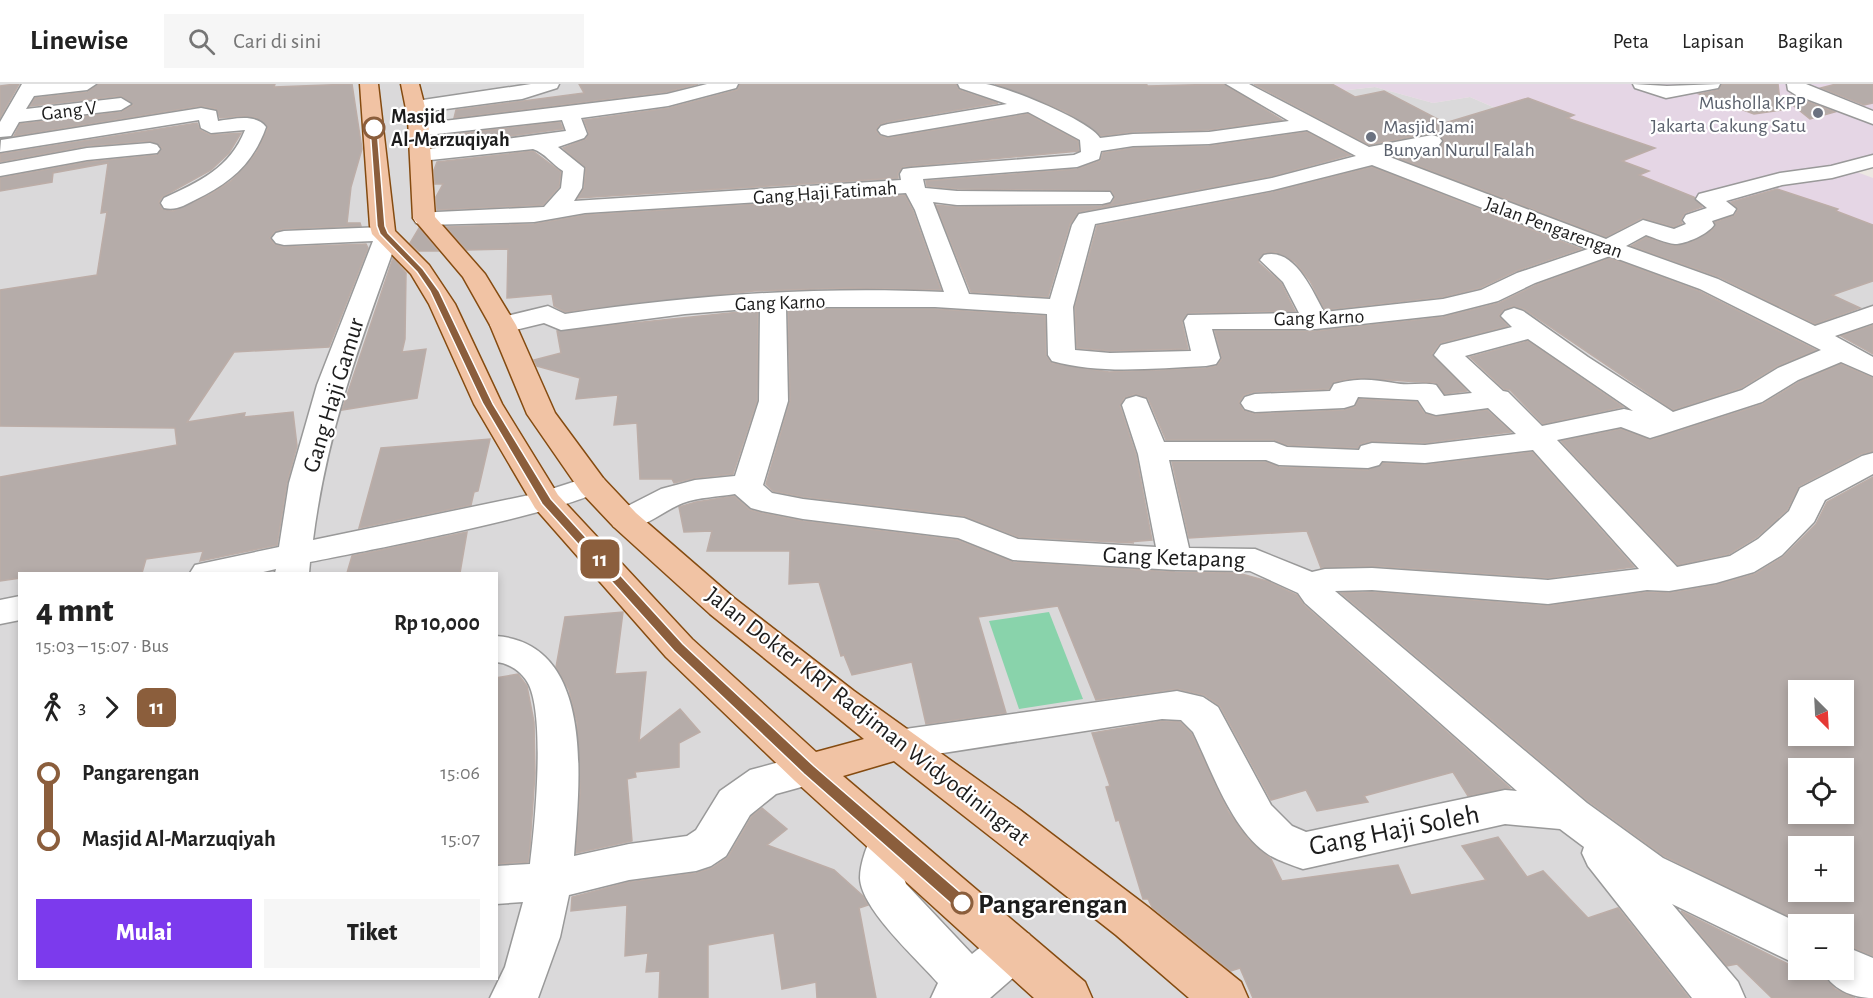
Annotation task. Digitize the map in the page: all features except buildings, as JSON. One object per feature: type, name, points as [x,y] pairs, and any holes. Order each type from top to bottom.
[{"type":"main road","points":[[369,84],[381,226],[385,235],[420,270],[434,291],[488,404],[546,501],[679,648],[809,770],[1068,998]]},
{"type":"main road","points":[[416,119],[420,193],[424,218]]},
{"type":"main road","name":"Jalan Dokter KRT Radjiman Widyodiningrat","points":[[424,218],[433,231],[461,258],[503,325],[541,414],[591,485],[625,520],[722,606],[898,745],[1005,822],[1114,907],[1224,998]]},
{"type":"main road","points":[[809,770],[898,745]]},
{"type":"street","points":[[87,84],[27,92],[6,110],[1,148],[201,114],[209,115],[208,124],[211,126],[251,124],[256,127],[250,148],[238,164],[219,180],[172,204]]},
{"type":"street","points":[[416,119],[550,84]]},
{"type":"street","points":[[416,119],[570,114],[620,104],[668,100],[729,84]]},
{"type":"street","points":[[967,84],[1029,105],[1089,138],[1088,153],[1100,185],[1102,206]]},
{"type":"street","name":"Jalan Pengarengan","points":[[1235,84],[1370,156],[1530,220],[1709,284],[1813,335],[1873,368]]},
{"type":"street","points":[[1642,84],[1666,92],[1711,84]]},
{"type":"street","points":[[1797,84],[1796,86],[1803,91],[1873,118]]},
{"type":"street","name":"Gang V","points":[[6,110],[126,103]]},
{"type":"street","points":[[959,300],[930,220],[891,137],[1029,105]]},
{"type":"street","points":[[1853,110],[1873,105]]},
{"type":"street","points":[[538,144],[563,140],[577,134],[570,114]]},
{"type":"street","points":[[416,119],[549,148],[556,158],[573,168],[575,180],[571,192],[551,212]]},
{"type":"street","name":"Gang Haji Fatimah","points":[[424,218],[551,212],[573,207],[660,200],[914,184],[1088,153],[1154,138],[1199,139],[1307,124]]},
{"type":"street","points":[[914,184],[957,198],[1102,206],[1263,186],[1432,141]]},
{"type":"street","points":[[0,170],[87,154],[150,149]]},
{"type":"street","name":"Gang Karno","points":[[503,325],[548,314],[561,322],[671,307],[774,300],[959,300],[1060,307],[1062,355],[1068,358],[1104,360],[1206,358],[1197,321],[1316,321],[1443,307],[1489,296],[1526,278],[1612,248],[1629,234],[1643,227],[1676,237],[1703,225],[1694,220],[1725,208],[1707,199],[1780,179],[1832,172],[1873,161]]},
{"type":"street","points":[[1060,307],[1083,225],[1102,206]]},
{"type":"street","points":[[284,238],[385,235]]},
{"type":"street","name":"Gang Haji Gamur","points":[[293,565],[305,483],[331,384],[385,235]]},
{"type":"street","points":[[1272,261],[1293,279],[1316,321]]},
{"type":"street","points":[[1489,296],[1532,330],[1671,424]]},
{"type":"street","points":[[625,520],[672,496],[711,488],[747,487],[773,407],[775,365],[770,326],[774,300]]},
{"type":"street","points":[[1813,335],[1873,314]]},
{"type":"street","points":[[1532,330],[1448,353],[1540,440],[1669,580]]},
{"type":"street","points":[[1152,451],[1274,451],[1279,456],[1368,459],[1372,452],[1425,454],[1540,440],[1544,434],[1624,418],[1650,429],[1752,396],[1788,374],[1843,351]]},
{"type":"street","points":[[1255,403],[1344,399],[1344,390],[1379,387],[1387,393],[1426,391],[1436,406],[1498,398]]},
{"type":"street","points":[[1136,405],[1152,451],[1175,559]]},
{"type":"street","points":[[1788,940],[1648,871],[1572,815],[1409,676],[1317,595],[1310,585],[1325,580],[1372,579],[1426,585],[1548,592],[1647,579],[1669,580],[1742,564],[1770,547],[1791,529],[1803,515],[1811,495],[1873,462]]},
{"type":"street","points":[[218,572],[293,565],[546,501],[591,485]]},
{"type":"street","name":"Gang Ketapang","points":[[747,487],[762,501],[803,509],[964,528],[1013,549],[1175,559],[1256,560],[1310,585]]},
{"type":"street","points":[[0,612],[18,608]]},
{"type":"street","points":[[498,649],[520,653],[529,659],[546,681],[551,695],[557,747],[557,804],[540,929],[522,984],[514,998]]},
{"type":"street","name":"Gang Haji Soleh","points":[[898,745],[1162,705],[1190,705],[1201,712],[1209,724],[1256,816],[1277,838],[1303,851],[1505,807],[1572,815]]},
{"type":"street","points":[[498,885],[547,880],[629,862],[696,853],[711,843],[716,831],[735,803],[764,781],[809,770]]},
{"type":"street","points":[[1572,815],[1721,998]]},
{"type":"street","points":[[890,841],[882,878],[886,894],[962,991],[1013,949]]},
{"type":"street","points":[[1854,972],[1873,982]]},
{"type":"shaded area","points":[[0,84],[1265,84],[1286,97],[1375,87],[1433,103],[1470,97],[1610,158],[1873,245],[1873,998],[0,998]]},
{"type":"shaded area","points":[[1265,84],[1873,84],[1873,165],[1854,171],[1873,178],[1873,245],[1754,254],[1578,177],[1610,157],[1470,97],[1433,103],[1375,87],[1285,97]]},
{"type":"green space","points":[[1049,612],[1083,699],[1019,709],[989,621]]},
{"type":"bus line","name":"11","points":[[374,128],[381,226],[384,234],[428,280],[442,304],[488,404],[546,501],[679,648],[809,770],[962,903]]},
{"type":"place","name":"Musholla KPP Jakarta Cakung Satu","points":[[1818,113]]},
{"type":"place","name":"Masjid Al-Marzuqiyah","points":[[374,128]]},
{"type":"place","name":"Masjid Jami Bunyan Nurul Falah","points":[[1371,137]]},
{"type":"place","name":"Pangarengan","points":[[962,903]]}]
